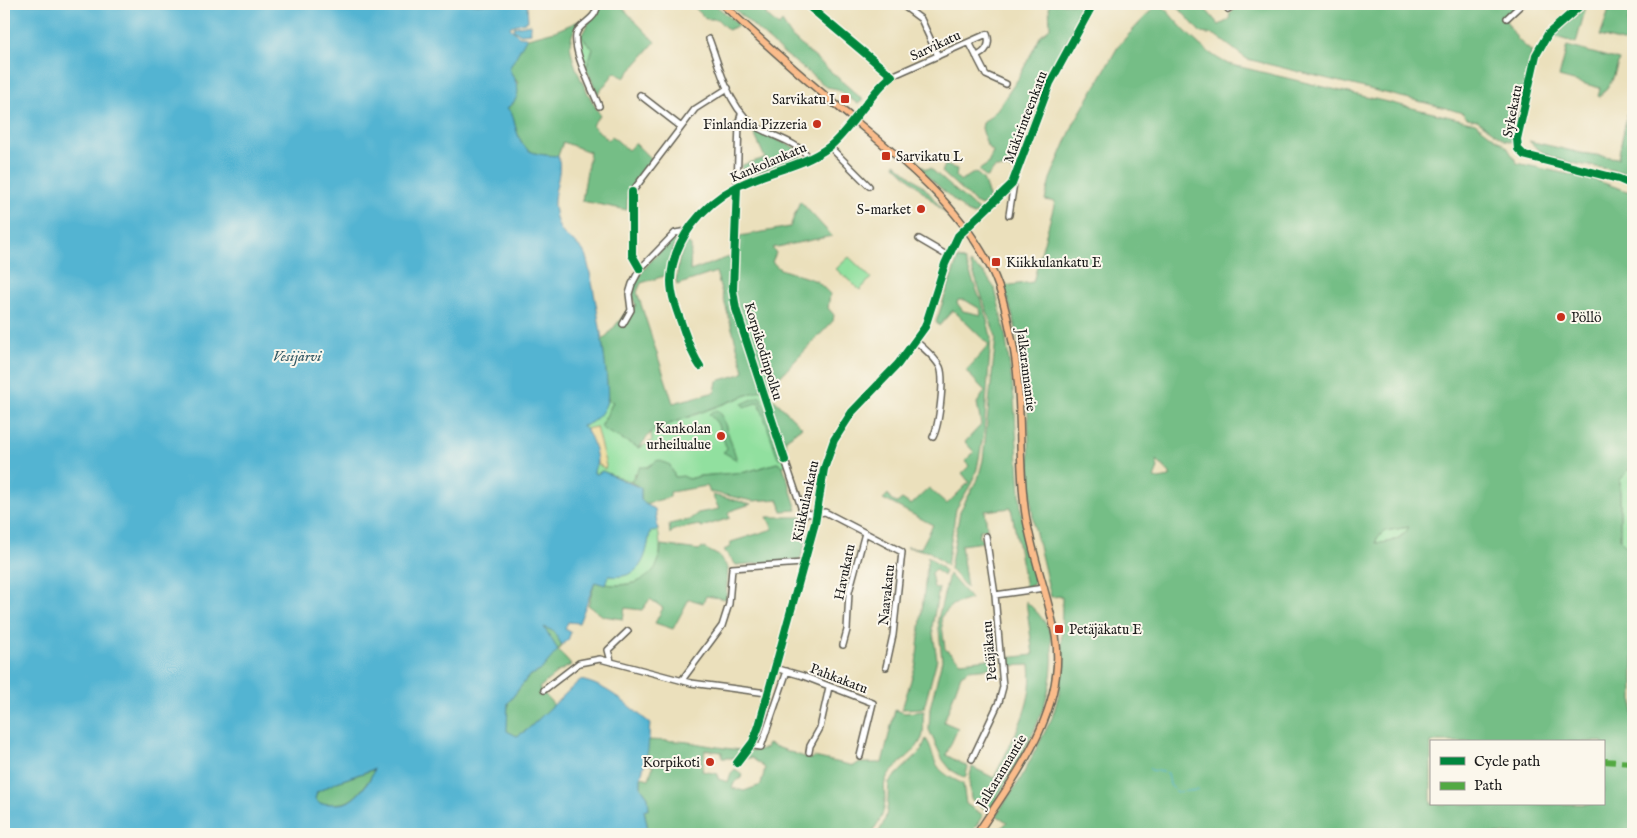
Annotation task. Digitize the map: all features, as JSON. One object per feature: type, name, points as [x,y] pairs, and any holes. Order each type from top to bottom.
[{"type":"main road","name":"Jalkarannantie","points":[[722,4],[932,188],[965,228],[993,273],[1011,337],[1020,406],[1025,511],[1056,640],[1057,659],[1048,709],[1019,769],[978,834]]},
{"type":"street","points":[[598,4],[596,13],[579,29],[575,45],[599,106]]},
{"type":"street","points":[[806,4],[892,76]]},
{"type":"street","points":[[901,4],[921,19],[938,56]]},
{"type":"street","name":"Mäkirinteenkatu","points":[[965,228],[1006,191],[1014,180],[1050,83],[1094,4]]},
{"type":"street","points":[[1228,10],[1235,4]]},
{"type":"street","points":[[1507,18],[1522,4]]},
{"type":"street","name":"Sykekatu","points":[[1582,4],[1548,34],[1536,55],[1517,139],[1518,149],[1524,159],[1619,179],[1633,185]]},
{"type":"street","name":"Sarvikatu","points":[[854,120],[892,76],[987,34],[988,44],[985,51],[976,56]]},
{"type":"street","points":[[709,40],[728,88],[741,114],[760,129],[802,148],[810,158]]},
{"type":"street","points":[[969,42],[986,75],[1006,84]]},
{"type":"street","points":[[632,192],[680,126],[695,109],[728,88]]},
{"type":"street","points":[[640,95],[680,126]]},
{"type":"street","points":[[737,187],[739,122],[741,114]]},
{"type":"street","name":"Kankolankatu","points":[[700,366],[686,336],[673,296],[671,282],[678,249],[687,231],[718,199],[737,187],[810,158],[830,146],[854,120]]},
{"type":"street","points":[[830,146],[869,186]]},
{"type":"street","points":[[1009,215],[1014,180]]},
{"type":"street","name":"Kiikkulankatu","points":[[753,742],[818,512],[824,469],[834,440],[852,412],[898,364],[916,341],[929,317],[954,242],[965,228]]},
{"type":"street","points":[[623,324],[631,310],[629,294],[640,269],[676,233],[687,231]]},
{"type":"street","points":[[919,239],[948,256]]},
{"type":"street","points":[[916,341],[936,360],[941,371],[938,412],[933,437]]},
{"type":"street","points":[[785,460],[801,511],[808,514],[818,512]]},
{"type":"street","name":"Naavakatu","points":[[818,512],[825,512],[902,552],[893,635],[886,666]]},
{"type":"street","name":"Havukatu","points":[[843,645],[847,630],[849,592],[865,533]]},
{"type":"street","name":"Petäjäkatu","points":[[972,759],[1003,687],[995,595],[986,536]]},
{"type":"street","points":[[682,680],[722,626],[729,604],[732,568],[803,563]]},
{"type":"street","points":[[995,595],[1044,588]]},
{"type":"street","points":[[600,659],[628,631]]},
{"type":"street","points":[[608,650],[611,661]]},
{"type":"street","points":[[544,690],[579,664],[600,659],[682,680],[767,693]]},
{"type":"street","name":"Pahkakatu","points":[[774,668],[873,703],[860,756]]},
{"type":"street","points":[[737,763],[753,742],[758,748],[761,747],[786,671]]},
{"type":"street","points":[[809,752],[810,746],[820,728],[829,687]]},
{"type":"green space","points":[[599,4],[619,4],[655,42],[624,78],[615,72],[598,94],[586,68],[593,49],[581,36]]},
{"type":"green space","points":[[691,4],[714,4],[739,25],[728,30],[717,19],[706,19]]},
{"type":"green space","points":[[729,4],[769,4],[766,15],[779,26],[782,22],[792,37],[863,100],[858,104],[837,89],[827,87],[781,51]]},
{"type":"green space","points":[[1049,4],[1088,4],[1049,72],[1012,171],[1007,168],[995,168],[986,178],[979,170],[988,164],[993,151],[987,146],[982,128],[983,123],[996,111],[1018,79],[1041,35],[1050,28]]},
{"type":"green space","points":[[1157,4],[1161,4],[1200,45],[1228,64],[1475,123],[1507,147],[1517,163],[1595,180],[1633,193],[1633,465],[1620,480],[1620,539],[1633,554],[1633,834],[996,834],[1007,822],[996,815],[1020,780],[1052,718],[1059,694],[1061,673],[1062,596],[1051,597],[1034,525],[1031,501],[1028,412],[1020,344],[1004,286],[1033,282],[1055,202],[1045,200],[1050,179],[1074,123],[1119,45]],"holes":[[[1156,460],[1170,473],[1170,477],[1154,478],[1158,468]],[[1409,527],[1403,535],[1395,540],[1376,543],[1377,538],[1385,531]]]},
{"type":"green space","points":[[1175,4],[1201,4],[1219,25],[1229,20],[1230,13],[1241,4],[1520,4],[1505,19],[1518,40],[1532,52],[1517,118],[1514,142],[1504,140],[1477,120],[1467,118],[1462,113],[1446,108],[1247,59],[1215,35],[1201,33]]},
{"type":"green space","points":[[1586,7],[1576,43],[1553,36]]},
{"type":"green space","points":[[1610,7],[1632,12],[1627,24],[1633,25],[1633,45],[1600,36]]},
{"type":"green space","points":[[579,21],[572,34],[570,47],[580,78],[600,115],[592,125],[608,140],[612,136],[628,150],[635,143],[652,160],[628,191],[627,210],[582,201],[590,152],[563,142],[558,156],[529,151],[521,142],[512,116],[507,108],[513,104],[518,83],[508,69],[524,39],[555,31]]},
{"type":"green space","points":[[581,36],[593,49],[586,68],[578,46]]},
{"type":"green space","points":[[1567,46],[1619,60],[1612,81],[1600,97],[1598,96],[1600,88],[1559,77]]},
{"type":"green space","points":[[1633,87],[1633,176],[1552,157],[1529,141],[1581,153],[1618,158]]},
{"type":"green space","points":[[752,129],[798,149],[803,156],[743,179],[742,165],[765,158]]},
{"type":"green space","points":[[903,151],[916,157],[919,164],[926,169],[930,168],[979,211],[974,215],[967,212],[903,154]]},
{"type":"green space","points":[[895,163],[925,188],[946,214],[895,165]]},
{"type":"green space","points":[[945,165],[957,169],[956,177],[961,181],[975,172],[983,179],[990,199],[982,206],[977,204],[942,172]]},
{"type":"green space","points":[[800,201],[832,236],[772,248],[776,253],[772,262],[780,269],[817,281],[830,294],[828,308],[834,315],[833,321],[774,383],[766,388],[659,428],[651,432],[639,448],[604,430],[601,427],[613,402],[608,400],[602,341],[629,308],[636,306],[633,295],[635,284],[652,259],[681,233],[674,247],[668,275],[641,283],[637,292],[673,403],[715,392],[717,381],[741,374],[744,371],[716,272],[677,285],[679,260],[686,241],[691,246],[690,271],[738,254],[740,236],[790,227]]},
{"type":"green space","points":[[849,257],[871,278],[860,290],[836,269]]},
{"type":"green space","points":[[958,258],[965,261],[985,311],[991,337],[984,432],[977,469],[971,484],[956,509],[947,566],[930,552],[907,547],[921,548],[933,525],[883,499],[888,494],[892,501],[897,503],[902,499],[911,505],[929,488],[947,504],[969,482],[962,473],[969,466],[965,461],[974,452],[965,442],[981,425],[977,403],[985,391],[966,371],[989,345],[953,310],[939,326],[936,322]],"holes":[[[958,300],[965,300],[980,309],[981,315],[963,311],[957,303]]]},
{"type":"green space","points":[[970,263],[985,274],[995,289],[1005,332],[1014,398],[1021,511],[1036,577],[1033,585],[1026,587],[1011,508],[985,511],[987,529],[980,530],[978,536],[984,542],[961,545],[967,588],[950,569],[960,511],[978,479],[983,460],[996,337]]},
{"type":"green space","name":"Kankolan urheilualue","points":[[766,388],[768,394],[802,427],[785,440],[789,464],[783,466],[777,463],[746,472],[700,476],[689,479],[675,477],[652,464],[635,473],[631,482],[602,471],[597,474],[594,473],[581,426],[594,420],[601,413],[608,400],[613,402],[601,427],[639,448],[652,441],[651,432],[659,428]]},
{"type":"green space","points":[[768,394],[802,427],[785,440],[776,425]]},
{"type":"green space","points":[[760,396],[773,426],[782,458],[778,458],[759,402],[744,407],[742,404]]},
{"type":"green space","points":[[717,410],[722,415],[737,460],[723,452],[727,449],[717,423],[709,414]]},
{"type":"green space","points":[[658,460],[670,465],[675,477],[683,476],[689,479],[700,476],[746,472],[777,463],[783,466],[797,510],[782,511],[778,499],[753,501],[710,492],[707,486],[670,492],[670,497],[645,504],[641,500],[641,488],[631,482],[640,467],[648,467]]},
{"type":"green space","points":[[1633,465],[1633,554],[1620,540],[1620,480]]},
{"type":"green space","points":[[712,495],[751,504],[730,511],[728,513],[730,518],[702,527],[699,525],[674,530],[670,534],[669,524],[689,520],[698,513],[719,509]]},
{"type":"green space","points":[[767,517],[806,517],[807,540],[800,560],[736,565],[724,550],[730,547],[731,542],[773,529]]},
{"type":"green space","points":[[1410,527],[1395,540],[1376,543],[1377,538],[1385,531]]},
{"type":"green space","points":[[658,530],[659,558],[656,567],[650,575],[632,583],[605,585],[608,576],[628,574],[640,565],[650,532]]},
{"type":"green space","points":[[661,545],[699,550],[702,547],[719,556],[728,568],[726,599],[706,596],[703,603],[689,599],[673,629],[655,623],[663,608],[650,599],[642,610],[625,608],[623,619],[603,616],[588,605],[595,582],[618,585],[630,584],[648,576],[655,568]]},
{"type":"green space","points":[[928,556],[945,571],[943,576],[935,569],[931,573],[934,588],[939,588],[932,627],[937,659],[924,708],[902,709],[916,664]]},
{"type":"green space","points":[[949,574],[971,599],[952,605],[941,617],[945,649],[961,662],[998,658],[1000,667],[969,670],[961,675],[944,722],[958,728],[946,755],[968,767],[965,778],[951,770],[943,760],[929,730],[930,708],[942,660],[938,619]]},
{"type":"green space","points":[[1026,601],[1040,616],[1051,634],[1052,671],[1048,693],[1041,714],[1022,754],[989,812],[971,799],[969,781],[972,767],[994,778],[1025,709],[1031,680],[1030,665],[1006,666],[1005,658],[1033,655]]},
{"type":"green space","points":[[543,626],[553,631],[562,645],[558,650],[571,665],[558,672],[539,688],[554,705],[527,730],[517,736],[506,732],[508,703],[529,676],[540,671]]},
{"type":"green space","points":[[895,710],[905,713],[924,711],[922,738],[914,750],[893,769],[886,779],[883,813],[870,834],[649,834],[644,810],[648,797],[641,787],[641,777],[649,779],[653,766],[645,763],[647,740],[683,741],[731,749],[751,750],[766,748],[768,744],[810,759],[814,757],[854,766],[858,763],[882,763]],"holes":[[[705,750],[722,752],[722,758],[752,758],[765,768],[761,785],[744,791],[732,788],[734,783],[741,778],[742,774],[735,769],[731,773],[728,782],[718,779],[718,774],[702,771]]]},
{"type":"green space","points":[[926,739],[939,768],[963,784],[966,804],[983,815],[971,834],[877,834],[886,815],[889,782],[921,751]]},
{"type":"green space","points":[[375,769],[362,789],[348,801],[320,804],[315,799],[317,792],[337,782]]},
{"type":"sand","points":[[596,427],[606,466],[605,469],[597,463],[586,429]]},
{"type":"water","name":"Vesijärvi","points":[[4,4],[527,4],[528,21],[511,26],[510,28],[519,36],[527,37],[509,69],[518,90],[516,99],[507,108],[512,116],[521,142],[529,151],[558,156],[559,170],[554,198],[557,221],[563,233],[583,251],[588,265],[600,328],[606,373],[607,401],[601,414],[590,423],[582,426],[590,437],[596,452],[597,461],[594,473],[597,474],[602,471],[641,488],[641,500],[655,509],[658,530],[650,532],[644,559],[635,571],[628,575],[608,576],[605,585],[595,582],[579,623],[568,622],[565,629],[571,632],[568,640],[562,645],[553,631],[544,627],[558,650],[540,671],[529,676],[508,703],[507,731],[517,736],[527,730],[580,680],[609,691],[650,723],[648,750],[641,777],[641,787],[648,797],[649,808],[644,810],[649,834],[4,834]],"holes":[[[374,769],[359,794],[350,801],[339,804],[320,804],[315,799],[317,792],[337,782]]]},
{"type":"water","points":[[530,24],[531,33],[521,34],[513,30],[514,27]]},
{"type":"waterway","points":[[1149,768],[1168,773],[1170,785],[1177,792],[1198,790]]},
{"type":"marked path","points":[[1604,761],[1633,763]]},
{"type":"cycle path","points":[[700,366],[688,341],[671,287],[673,266],[683,238],[702,213],[725,194],[749,181],[819,154],[829,147],[845,131],[876,91],[892,76],[806,4]]},
{"type":"cycle path","points":[[737,763],[753,742],[759,726],[815,523],[824,469],[834,440],[852,412],[898,364],[925,327],[945,264],[958,236],[1012,184],[1050,83],[1093,4]]},
{"type":"cycle path","points":[[1582,4],[1548,34],[1536,55],[1517,139],[1518,149],[1524,155],[1619,179],[1633,185]]},
{"type":"cycle path","name":"Korpikodinpolku","points":[[737,187],[733,290],[736,309],[785,460]]},
{"type":"cycle path","points":[[632,192],[632,255],[640,269]]},
{"type":"place","name":"Sarvikatu I","points":[[845,99]]},
{"type":"place","name":"Finlandia Pizzeria","points":[[817,124]]},
{"type":"place","name":"Sarvikatu L","points":[[886,156]]},
{"type":"place","name":"S-market","points":[[921,209]]},
{"type":"place","name":"Kiikkulankatu E","points":[[996,262]]},
{"type":"place","name":"Pöllö","points":[[1561,317]]},
{"type":"place","name":"Kankolan urheilualue","points":[[721,436]]},
{"type":"place","name":"Petäjäkatu E","points":[[1059,629]]},
{"type":"place","name":"Korpikoti","points":[[710,762]]}]
